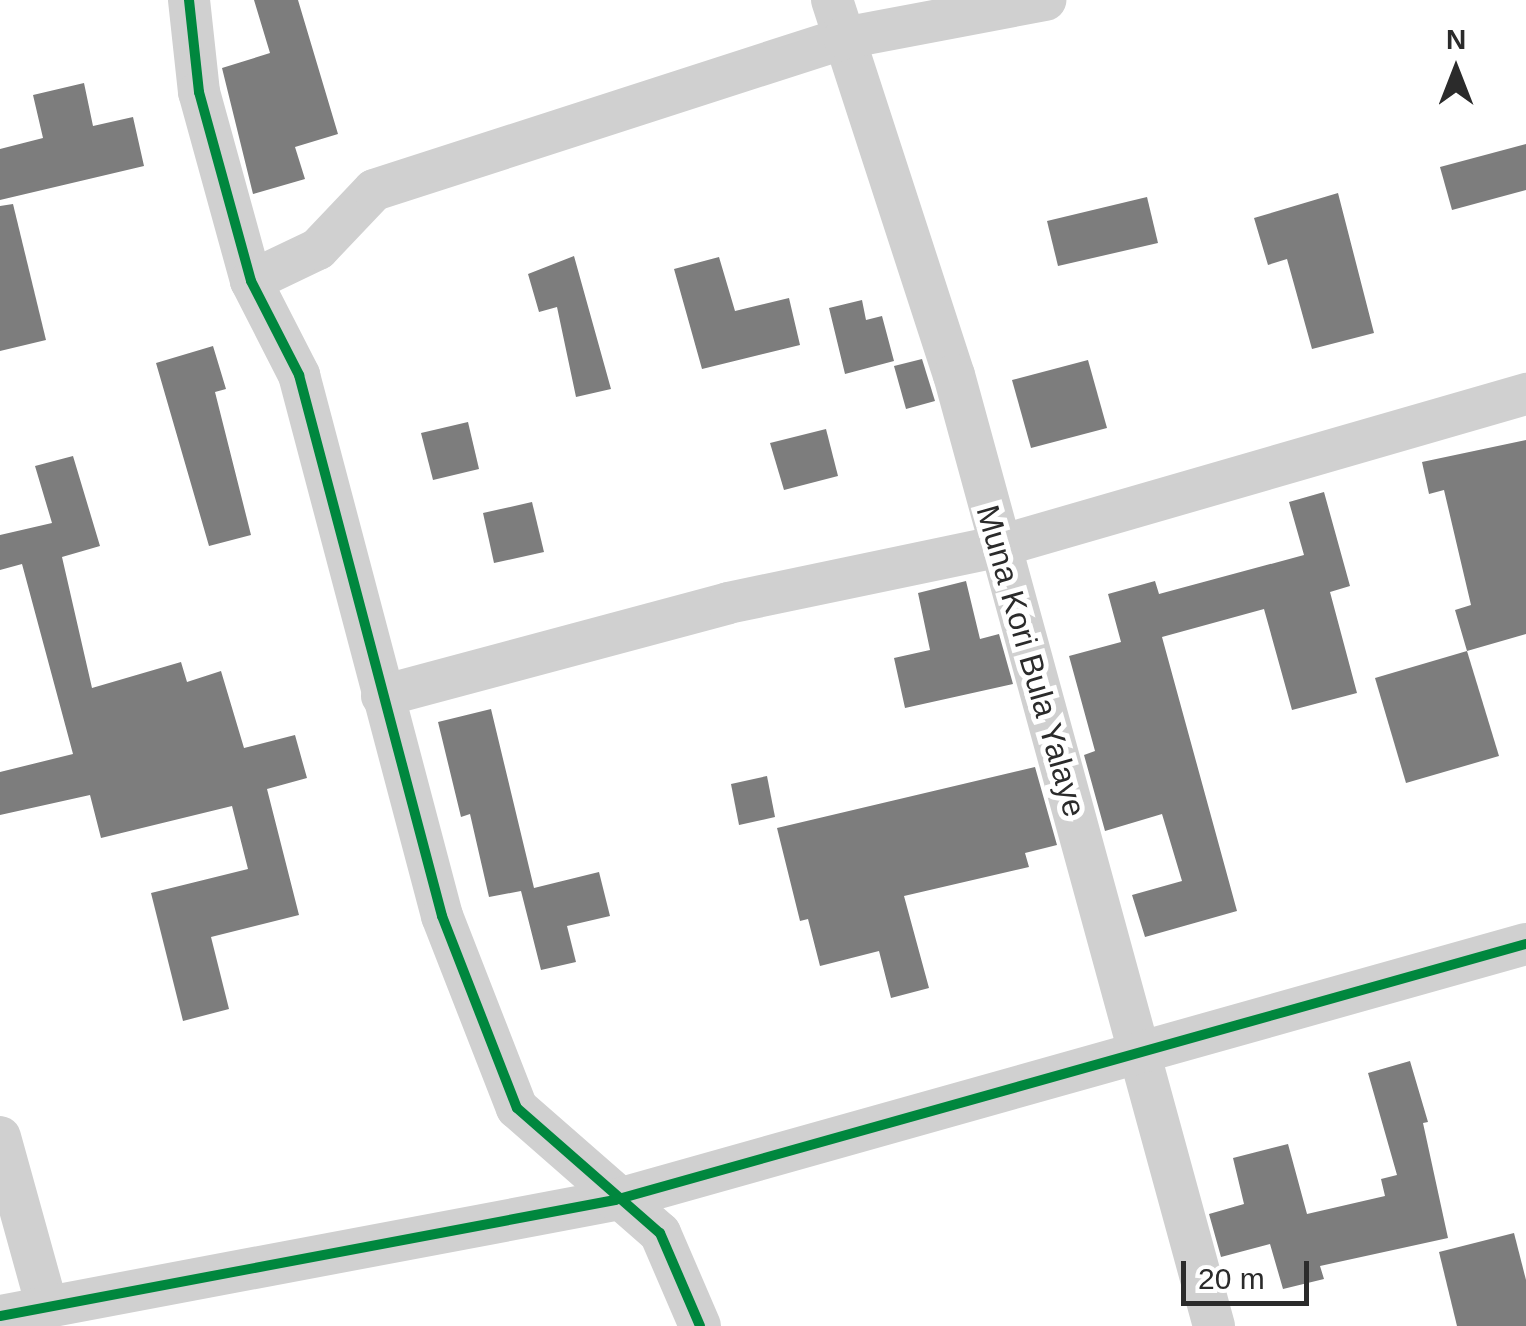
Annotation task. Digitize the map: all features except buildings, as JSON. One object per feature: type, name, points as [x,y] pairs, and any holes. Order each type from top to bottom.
[{"type":"street","points":[[188,0],[199,92],[252,281],[299,375],[442,916],[516,1108],[614,1200],[660,1233],[700,1326]]},
{"type":"street","points":[[252,281],[318,249],[374,190],[838,19],[1045,0]]},
{"type":"street","name":"Muna Kori Bula Yalaye","points":[[838,19],[929,290],[1214,1326]]},
{"type":"street","points":[[382,696],[728,603],[1000,546],[1526,394]]},
{"type":"street","points":[[0,1316],[614,1200],[1135,1050],[1526,944]]},
{"type":"street","points":[[0,1137],[47,1308]]},
{"type":"cycle path","points":[[189,0],[199,92],[251,281],[299,375],[442,916],[517,1108],[660,1233],[700,1326]]},
{"type":"cycle path","points":[[0,1316],[615,1200],[1526,944]]}]
